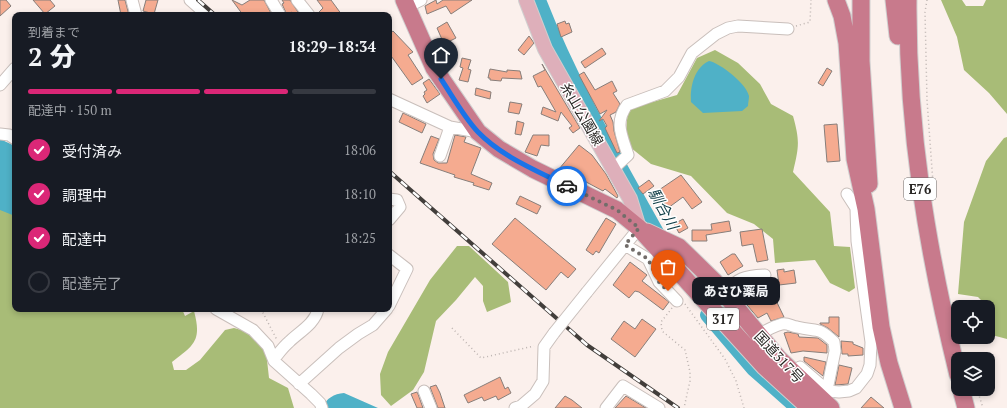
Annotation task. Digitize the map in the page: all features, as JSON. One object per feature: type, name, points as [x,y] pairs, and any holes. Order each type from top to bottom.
[{"type":"highway","points":[[836,0],[842,16],[847,43],[855,159],[866,209],[881,326],[889,363],[903,408]]},
{"type":"highway","points":[[861,0],[861,61],[871,210],[889,343],[910,408]]},
{"type":"highway","points":[[894,0],[908,119],[921,199]]},
{"type":"highway","name":"E76","points":[[908,0],[909,72],[917,168],[921,199],[938,287],[953,352]]},
{"type":"highway","points":[[916,0],[914,58],[917,168]]},
{"type":"highway","name":"国道317号","points":[[411,2],[434,68],[478,132],[499,149],[532,169],[617,210],[639,228],[765,367],[810,408]]},
{"type":"highway","name":"国道317号","points":[[639,228],[679,247],[723,293],[784,364],[831,408]]},
{"type":"highway","points":[[963,396],[966,408]]},
{"type":"main road","name":"糸山公園線","points":[[526,0],[545,49],[630,199],[639,228]]},
{"type":"street","points":[[132,0],[135,12]]},
{"type":"street","points":[[190,0],[204,12]]},
{"type":"street","points":[[271,0],[278,12]]},
{"type":"street","points":[[297,0],[307,12]]},
{"type":"street","points":[[613,169],[628,155],[619,121],[627,105],[665,90],[679,77],[692,53],[701,45],[722,31],[738,26],[788,29]]},
{"type":"street","points":[[0,85],[12,71]]},
{"type":"street","points":[[392,100],[450,127],[478,132]]},
{"type":"street","points":[[440,156],[450,127]]},
{"type":"street","points":[[0,130],[12,128]]},
{"type":"street","points":[[0,134],[9,135],[12,137]]},
{"type":"street","points":[[784,364],[791,359],[827,390],[839,392],[849,391],[856,388],[867,374],[870,365],[871,342],[857,241],[856,208],[847,194]]},
{"type":"street","points":[[392,199],[397,200],[400,208],[392,217]]},
{"type":"street","points":[[515,408],[521,406],[535,394],[543,381],[544,347],[639,228]]},
{"type":"street","points":[[625,245],[648,259],[659,282],[677,301]]},
{"type":"street","points":[[392,257],[406,269],[392,299]]},
{"type":"street","points":[[723,293],[737,280],[746,276],[765,275]]},
{"type":"street","points":[[221,312],[253,330],[268,346],[274,359],[320,403],[322,408]]},
{"type":"street","points":[[274,359],[309,325],[317,315],[318,312]]},
{"type":"street","points":[[299,384],[338,348],[373,325],[384,312]]},
{"type":"street","points":[[758,334],[781,324],[816,329],[824,333],[834,342],[835,351],[827,390]]},
{"type":"street","points":[[606,408],[623,386],[659,408]]},
{"type":"street","points":[[424,391],[431,408]]},
{"type":"path","points":[[788,29],[810,22],[811,0]]},
{"type":"path","points":[[927,0],[925,12],[927,100],[933,184]]},
{"type":"path","points":[[684,408],[690,381],[690,372],[685,350],[662,331],[661,322],[677,301],[686,305],[725,358],[736,381],[744,408]]},
{"type":"path","points":[[262,312],[268,326],[284,348]]},
{"type":"path","points":[[452,328],[481,358],[547,343]]},
{"type":"path","points":[[979,396],[983,408]]},
{"type":"green space","points":[[941,0],[962,0],[966,6],[983,6],[986,0],[1007,0],[1007,114],[989,93],[964,70],[957,37]]},
{"type":"green space","points":[[715,50],[738,63],[760,84],[771,104],[793,116],[798,144],[793,172],[830,212],[834,246],[850,247],[855,288],[849,292],[830,283],[815,260],[775,263],[773,239],[754,224],[727,213],[691,176],[651,164],[625,143],[628,109],[677,95],[697,58]]},
{"type":"green space","points":[[1007,137],[1007,339],[995,336],[995,300],[981,300],[978,297],[958,294],[964,222],[986,161],[1004,138]]},
{"type":"green space","points":[[0,201],[12,208],[12,312],[183,312],[185,316],[194,312],[197,329],[196,336],[191,346],[172,362],[174,370],[186,370],[200,360],[225,330],[234,328],[245,331],[266,351],[269,378],[288,388],[294,408],[0,408]]},
{"type":"green space","points":[[457,246],[469,246],[508,282],[511,302],[487,312],[483,301],[483,286],[475,277],[436,321],[424,372],[413,390],[391,406],[381,395],[380,374],[388,352],[430,280]]},
{"type":"water","points":[[709,61],[726,70],[738,80],[747,91],[749,96],[748,106],[742,111],[703,113],[691,102],[692,84],[696,73]]},
{"type":"water","points":[[0,139],[12,145],[12,215],[0,210]]},
{"type":"water","points":[[344,393],[378,408],[323,408],[331,397]]},
{"type":"building","points":[[0,0],[6,0],[11,6],[0,16]]},
{"type":"building","points":[[33,0],[50,0],[55,6],[48,12],[43,12]]},
{"type":"building","points":[[118,0],[125,0],[128,12],[120,12]]},
{"type":"building","points":[[146,0],[158,0],[155,12],[143,11]]},
{"type":"building","points":[[232,0],[242,5],[250,0],[264,0],[270,12],[241,12]]},
{"type":"building","points":[[282,0],[290,0],[298,12],[286,12],[282,4],[284,3]]},
{"type":"building","points":[[317,0],[331,0],[340,12],[319,12],[323,8]]},
{"type":"building","points":[[436,0],[437,4],[443,0],[472,0],[451,14],[446,6],[427,14],[425,6]]},
{"type":"building","points":[[565,21],[566,24],[569,23],[572,32],[561,37],[557,24]]},
{"type":"building","points":[[447,22],[456,38],[444,44],[437,28]]},
{"type":"building","points":[[393,31],[413,52],[408,55],[423,78],[412,85],[392,57]]},
{"type":"building","points":[[529,36],[534,43],[524,55],[518,50]]},
{"type":"building","points":[[602,48],[606,54],[585,68],[581,62]]},
{"type":"building","points":[[462,58],[471,60],[468,69],[471,70],[468,82],[459,80],[463,68],[460,67]]},
{"type":"building","points":[[542,64],[580,128],[573,133],[569,128],[572,126],[561,112],[558,121],[541,114],[543,107],[556,112],[541,86],[538,87],[533,76],[545,70]]},
{"type":"building","points":[[827,68],[832,71],[823,86],[818,83]]},
{"type":"building","points":[[490,69],[507,72],[507,70],[520,71],[522,79],[502,78],[501,81],[490,80],[490,78],[488,78]]},
{"type":"building","points":[[584,72],[595,90],[612,81],[617,91],[613,93],[620,104],[616,112],[610,115],[620,152],[617,153],[605,128],[607,126],[603,119],[599,121],[607,110],[600,114],[579,75]]},
{"type":"building","points":[[429,79],[440,94],[427,103],[423,96],[425,94],[424,92],[427,90],[423,83]]},
{"type":"building","points":[[476,88],[491,92],[490,99],[475,95]]},
{"type":"building","points":[[510,102],[522,104],[519,114],[508,112]]},
{"type":"building","points":[[403,113],[426,124],[422,133],[399,122]]},
{"type":"building","points":[[517,121],[524,123],[521,135],[515,134]]},
{"type":"building","points":[[837,124],[840,161],[827,162],[824,125]]},
{"type":"building","points":[[455,135],[466,137],[464,142],[481,148],[471,174],[492,183],[489,190],[473,185],[474,183],[454,177],[455,175],[420,163],[431,136],[439,139],[433,154],[434,160],[438,163],[447,163]]},
{"type":"building","points":[[533,135],[549,135],[549,146],[541,145],[537,156],[525,152]]},
{"type":"building","points":[[579,145],[592,155],[606,174],[618,196],[617,198],[605,189],[603,191],[575,176],[574,178],[559,169]]},
{"type":"building","points":[[681,175],[702,202],[692,209],[683,197],[668,208],[656,192]]},
{"type":"building","points":[[649,180],[654,186],[643,194],[638,188]]},
{"type":"building","points":[[520,196],[541,206],[537,214],[516,204]]},
{"type":"building","points":[[515,218],[576,269],[568,278],[561,272],[546,290],[492,244]]},
{"type":"building","points":[[606,218],[616,224],[599,253],[596,251],[593,255],[586,250]]},
{"type":"building","points":[[683,219],[688,228],[679,233],[674,224]]},
{"type":"building","points":[[729,221],[731,231],[706,235],[707,241],[692,241],[692,230],[712,230],[711,224]]},
{"type":"building","points":[[762,229],[768,260],[757,262],[753,244],[742,246],[740,232]]},
{"type":"building","points":[[732,254],[735,254],[743,266],[728,275],[720,262]]},
{"type":"building","points":[[630,262],[647,275],[642,281],[669,302],[663,310],[639,292],[635,291],[629,298],[613,285]]},
{"type":"building","points":[[784,269],[784,272],[794,270],[796,283],[779,285],[777,270]]},
{"type":"building","points":[[752,283],[757,292],[769,286],[784,317],[771,321],[767,313],[758,318],[747,305],[741,293],[738,294],[736,291]]},
{"type":"building","points":[[829,317],[839,317],[839,337],[828,328],[820,324],[829,323]]},
{"type":"building","points":[[642,319],[656,329],[635,357],[611,339],[624,321],[635,329]]},
{"type":"building","points":[[788,332],[798,334],[799,337],[818,338],[827,345],[827,353],[803,351],[791,353],[784,333]]},
{"type":"building","points":[[841,341],[853,342],[853,344],[863,348],[863,355],[848,356],[848,354],[842,354]]},
{"type":"building","points":[[804,357],[826,362],[823,376],[804,361]]},
{"type":"building","points":[[839,365],[852,368],[848,384],[835,385]]},
{"type":"building","points":[[500,377],[505,389],[508,387],[511,393],[498,400],[496,396],[484,401],[482,397],[468,403],[464,395]]},
{"type":"building","points":[[436,385],[445,408],[438,408],[430,387]]},
{"type":"building","points":[[417,392],[423,408],[417,408],[411,394]]},
{"type":"building","points":[[565,396],[572,400],[582,408],[555,408]]},
{"type":"building","points":[[626,396],[646,408],[615,408]]},
{"type":"building","points":[[871,397],[884,408],[861,408]]},
{"type":"waterway","name":"馴合川","points":[[539,0],[552,32],[581,93],[663,243]]},
{"type":"waterway","name":"馴合川","points":[[707,315],[753,369],[797,408]]},
{"type":"railway","points":[[198,0],[212,12]]},
{"type":"railway","points":[[392,174],[587,345],[678,408]]},
{"type":"way so far","points":[[567,186],[617,210],[639,228],[625,245],[648,259],[659,282],[668,291]]},
{"type":"place","name":"あさひ薬局","points":[[668,291]]},
{"type":"route","points":[[441,79],[478,132],[499,149],[532,169],[567,186]]}]
